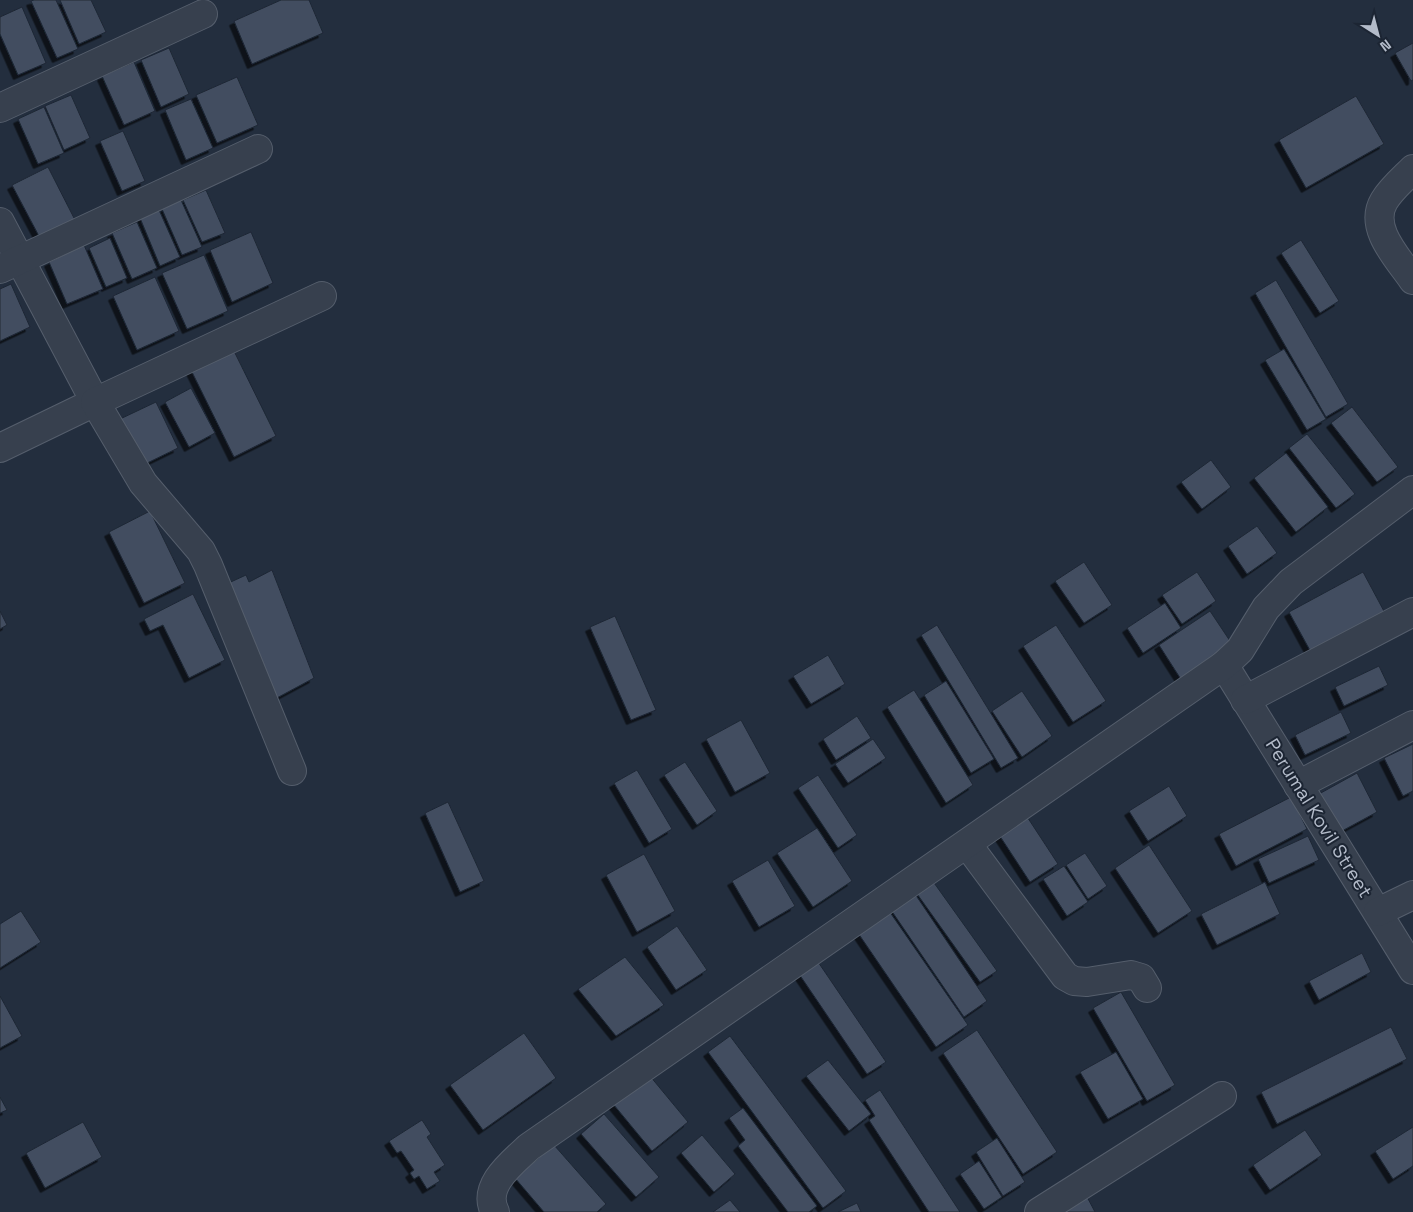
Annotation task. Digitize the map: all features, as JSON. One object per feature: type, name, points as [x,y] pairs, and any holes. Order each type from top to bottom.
[{"type":"street","points":[[0,108],[203,14]]},
{"type":"street","points":[[10,264],[258,149]]},
{"type":"street","points":[[1413,169],[1384,201],[1379,224],[1386,239],[1413,280]]},
{"type":"street","points":[[0,222],[10,264],[144,483],[201,551],[292,771]]},
{"type":"street","points":[[0,448],[322,296]]},
{"type":"street","points":[[495,1212],[492,1206],[493,1190],[504,1171],[529,1147],[1224,665],[1240,650],[1266,608],[1291,582],[1413,490]]},
{"type":"street","points":[[1245,700],[1413,612]]},
{"type":"street","name":"Perumal Kovil Street","points":[[1224,665],[1413,970]]},
{"type":"street","points":[[1298,785],[1413,725]]},
{"type":"street","points":[[967,844],[1065,976],[1074,981],[1087,982],[1131,974],[1141,978],[1147,988]]},
{"type":"street","points":[[1378,912],[1413,895]]},
{"type":"street","points":[[1040,1212],[1222,1096]]},
{"type":"building","points":[[56,0],[78,49],[57,58],[31,1]]},
{"type":"building","points":[[60,0],[91,0],[106,32],[79,44]]},
{"type":"building","points":[[281,0],[309,0],[323,33],[252,64],[234,21]]},
{"type":"building","points":[[22,7],[46,63],[18,75],[0,34],[0,17]]},
{"type":"building","points":[[1413,43],[1413,80],[1411,81],[1395,53]]},
{"type":"building","points":[[169,48],[189,94],[161,107],[141,60]]},
{"type":"building","points":[[134,62],[155,111],[124,125],[102,76]]},
{"type":"building","points":[[237,77],[258,125],[217,143],[196,95]]},
{"type":"building","points":[[71,95],[90,138],[64,150],[45,106]]},
{"type":"building","points":[[1356,96],[1384,144],[1306,188],[1279,140]]},
{"type":"building","points":[[191,99],[213,148],[186,160],[165,110]]},
{"type":"building","points":[[44,107],[64,153],[38,164],[18,119]]},
{"type":"building","points":[[123,131],[145,181],[122,191],[100,141]]},
{"type":"building","points":[[48,167],[75,220],[40,238],[12,185]]},
{"type":"building","points":[[206,190],[225,233],[202,242],[183,200]]},
{"type":"building","points":[[181,200],[202,247],[182,255],[162,209]]},
{"type":"building","points":[[159,210],[180,257],[160,266],[140,218]]},
{"type":"building","points":[[137,222],[157,268],[132,279],[112,233]]},
{"type":"building","points":[[251,232],[273,283],[232,302],[210,250]]},
{"type":"building","points":[[110,238],[127,278],[106,287],[89,248]]},
{"type":"building","points":[[1301,240],[1339,301],[1320,313],[1281,253]]},
{"type":"building","points":[[84,245],[103,289],[67,304],[49,262]]},
{"type":"building","points":[[204,255],[228,311],[187,329],[162,273]]},
{"type":"building","points":[[155,277],[179,331],[137,350],[113,296]]},
{"type":"building","points":[[1276,280],[1348,404],[1326,417],[1255,293]]},
{"type":"building","points":[[11,284],[30,327],[0,341],[0,289]]},
{"type":"building","points":[[233,349],[276,436],[234,457],[191,370]]},
{"type":"building","points":[[1284,349],[1326,419],[1307,430],[1265,360]]},
{"type":"building","points":[[191,388],[215,433],[189,447],[165,402]]},
{"type":"building","points":[[156,402],[178,448],[141,466],[118,420]]},
{"type":"building","points":[[1352,407],[1398,467],[1377,482],[1331,423]]},
{"type":"building","points":[[1307,434],[1355,494],[1336,508],[1289,448]]},
{"type":"building","points":[[1286,453],[1328,507],[1296,532],[1254,478]]},
{"type":"building","points":[[1211,460],[1231,487],[1202,509],[1181,482]]},
{"type":"building","points":[[150,511],[185,583],[144,603],[109,532]]},
{"type":"building","points":[[1257,526],[1277,553],[1247,574],[1228,546]]},
{"type":"building","points":[[1084,562],[1112,605],[1084,623],[1055,581]]},
{"type":"building","points":[[272,570],[314,678],[273,700],[222,586],[246,575],[249,582]]},
{"type":"building","points":[[1197,572],[1216,601],[1182,624],[1162,595]]},
{"type":"building","points":[[1363,572],[1386,615],[1312,654],[1289,612]]},
{"type":"building","points":[[193,594],[225,660],[189,678],[163,625],[150,631],[144,619]]},
{"type":"building","points":[[1165,603],[1181,628],[1143,653],[1127,628]]},
{"type":"building","points":[[0,611],[7,625],[0,629]]},
{"type":"building","points":[[1210,611],[1236,650],[1184,684],[1159,645]]},
{"type":"building","points":[[615,616],[656,710],[631,720],[590,627]]},
{"type":"building","points":[[937,625],[1018,758],[1001,768],[921,635]]},
{"type":"building","points":[[1056,625],[1106,701],[1073,722],[1023,646]]},
{"type":"building","points":[[828,655],[845,684],[811,704],[793,676]]},
{"type":"building","points":[[1379,666],[1388,685],[1344,706],[1335,687]]},
{"type":"building","points":[[946,681],[994,759],[971,773],[924,695]]},
{"type":"building","points":[[914,690],[973,785],[946,803],[887,707]]},
{"type":"building","points":[[1022,691],[1052,736],[1022,757],[992,711]]},
{"type":"building","points":[[1341,712],[1351,733],[1305,755],[1295,735]]},
{"type":"building","points":[[857,716],[871,738],[836,760],[823,739]]},
{"type":"building","points":[[741,720],[770,773],[735,792],[706,739]]},
{"type":"building","points":[[873,739],[886,758],[848,783],[835,764]]},
{"type":"building","points":[[1413,744],[1413,791],[1403,796],[1384,758]]},
{"type":"building","points":[[685,762],[717,811],[697,825],[664,775]]},
{"type":"building","points":[[637,770],[672,829],[649,843],[614,783]]},
{"type":"building","points":[[1357,773],[1377,812],[1340,832],[1319,794]]},
{"type":"building","points":[[818,775],[857,835],[838,848],[798,788]]},
{"type":"building","points":[[1169,786],[1187,816],[1148,841],[1129,811]]},
{"type":"building","points":[[1291,797],[1307,829],[1236,866],[1219,834]]},
{"type":"building","points":[[448,802],[484,881],[460,892],[425,813]]},
{"type":"building","points":[[1022,809],[1058,864],[1030,882],[994,827]]},
{"type":"building","points":[[817,828],[852,881],[813,907],[777,853]]},
{"type":"building","points":[[1308,836],[1319,860],[1269,883],[1258,859]]},
{"type":"building","points":[[1149,845],[1192,911],[1158,933],[1115,868]]},
{"type":"building","points":[[1085,853],[1107,886],[1088,899],[1066,865]]},
{"type":"building","points":[[644,854],[675,911],[637,932],[606,875]]},
{"type":"building","points":[[768,860],[795,906],[759,927],[732,881]]},
{"type":"building","points":[[1064,866],[1088,902],[1067,916],[1043,879]]},
{"type":"building","points":[[932,880],[997,971],[980,982],[915,891]]},
{"type":"building","points":[[1265,882],[1280,914],[1217,945],[1201,914]]},
{"type":"building","points":[[913,891],[987,1001],[964,1017],[889,907]]},
{"type":"building","points":[[887,908],[968,1025],[936,1047],[856,930]]},
{"type":"building","points":[[21,911],[41,942],[0,968],[0,924]]},
{"type":"building","points":[[677,926],[707,970],[676,990],[647,947]]},
{"type":"building","points":[[812,953],[886,1062],[867,1074],[793,965]]},
{"type":"building","points":[[1362,953],[1371,972],[1319,1000],[1309,981]]},
{"type":"building","points":[[625,957],[664,1005],[616,1036],[578,989]]},
{"type":"building","points":[[1121,992],[1175,1085],[1147,1101],[1093,1008]]},
{"type":"building","points":[[0,996],[22,1036],[0,1048]]},
{"type":"building","points":[[1391,1027],[1407,1059],[1277,1124],[1261,1092]]},
{"type":"building","points":[[977,1030],[1057,1152],[1023,1174],[943,1053]]},
{"type":"building","points":[[524,1033],[556,1078],[483,1130],[450,1085]]},
{"type":"building","points":[[730,1036],[846,1191],[823,1208],[708,1052]]},
{"type":"building","points":[[1116,1052],[1143,1099],[1108,1119],[1080,1072]]},
{"type":"building","points":[[828,1060],[871,1114],[849,1131],[806,1076]]},
{"type":"building","points":[[645,1070],[688,1122],[652,1151],[609,1099]]},
{"type":"building","points":[[880,1090],[960,1212],[929,1212],[869,1120],[875,1116],[865,1100]]},
{"type":"building","points":[[0,1097],[7,1110],[0,1113]]},
{"type":"building","points":[[743,1108],[817,1206],[809,1212],[788,1212],[738,1146],[745,1140],[729,1118]]},
{"type":"building","points":[[604,1114],[659,1177],[636,1197],[581,1134]]},
{"type":"building","points":[[422,1120],[431,1134],[427,1137],[445,1165],[434,1172],[440,1181],[427,1189],[419,1176],[414,1179],[410,1173],[414,1170],[401,1151],[397,1153],[389,1141]]},
{"type":"building","points":[[83,1122],[102,1157],[45,1188],[26,1153]]},
{"type":"building","points":[[1413,1127],[1413,1166],[1393,1179],[1375,1151]]},
{"type":"building","points":[[1305,1130],[1322,1155],[1270,1190],[1253,1165]]},
{"type":"building","points":[[702,1135],[735,1174],[714,1192],[681,1153]]},
{"type":"building","points":[[997,1138],[1025,1182],[1003,1196],[976,1152]]},
{"type":"building","points":[[554,1145],[606,1204],[597,1212],[544,1212],[515,1178]]},
{"type":"building","points":[[979,1161],[1002,1197],[984,1209],[960,1174]]},
{"type":"building","points":[[1085,1193],[1095,1212],[1055,1212]]},
{"type":"building","points":[[730,1200],[740,1212],[713,1212]]},
{"type":"building","points":[[857,1203],[861,1212],[838,1212]]}]
